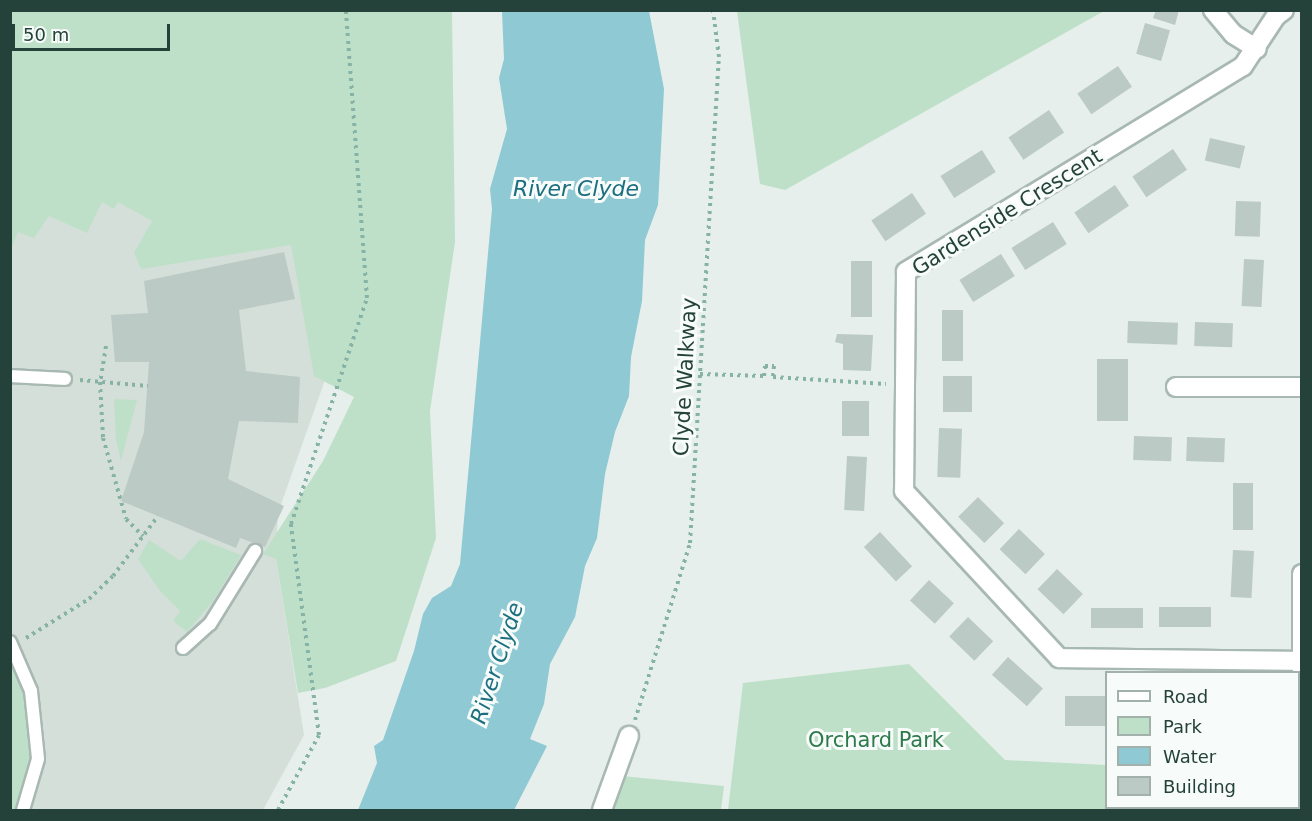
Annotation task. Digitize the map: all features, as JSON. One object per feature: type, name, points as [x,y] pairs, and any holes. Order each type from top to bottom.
[{"type":"street","points":[[1214,10],[1233,34],[1257,49]]},
{"type":"street","name":"Gardenside Crescent","points":[[1284,10],[1276,16],[1257,49],[1243,66],[906,272],[904,491],[1059,658],[1300,661]]},
{"type":"street","points":[[1176,387],[1302,387]]},
{"type":"street","points":[[1302,574],[1300,661],[1302,755]]},
{"type":"street","points":[[602,810],[629,736]]},
{"type":"lane","points":[[10,375],[64,379]]},
{"type":"lane","points":[[183,648],[210,624],[255,551]]},
{"type":"lane","points":[[11,644],[31,691],[38,759],[23,810]]},
{"type":"path","points":[[278,810],[319,735],[291,524],[367,298],[346,10]]},
{"type":"path","name":"Clyde Walkway","points":[[629,736],[690,543],[719,57],[712,10]]},
{"type":"path","points":[[106,346],[100,382],[103,438],[116,494],[126,519],[143,536]]},
{"type":"path","points":[[700,374],[764,376],[765,366],[774,366],[773,377],[905,384]]},
{"type":"path","points":[[64,379],[148,386]]},
{"type":"path","points":[[11,644],[89,599],[113,576],[158,516]]},
{"type":"shaded area","points":[[10,53],[325,110],[332,360],[278,513],[276,559],[304,735],[263,810],[11,810]]},
{"type":"green space","points":[[11,10],[452,11],[455,242],[430,411],[436,538],[396,661],[325,688],[298,693],[276,559],[263,554],[323,461],[354,397],[314,376],[291,245],[141,269],[134,253],[152,221],[118,202],[114,209],[102,202],[87,233],[49,216],[34,238],[18,232],[11,249]]},
{"type":"green space","points":[[737,10],[1104,11],[785,190],[760,184]]},
{"type":"green space","points":[[114,399],[137,400],[121,461],[116,440]]},
{"type":"green space","points":[[200,539],[241,555],[213,601],[187,632],[173,621],[180,611],[160,591],[138,559],[149,540],[181,561]]},
{"type":"green space","points":[[10,642],[31,691],[38,759],[23,810],[11,810]]},
{"type":"green space","name":"Orchard Park","points":[[909,664],[1005,760],[1105,765],[1105,809],[1278,810],[728,810],[743,683]]},
{"type":"green space","points":[[622,776],[724,786],[721,810],[609,810]]},
{"type":"water","name":"River Clyde","points":[[502,11],[649,11],[664,89],[658,205],[645,240],[642,301],[631,357],[629,396],[615,432],[605,474],[597,538],[585,566],[575,617],[550,664],[544,704],[530,739],[547,746],[514,810],[358,810],[377,763],[374,746],[383,740],[414,651],[423,614],[432,598],[451,586],[460,564],[492,209],[490,189],[507,129],[499,78],[504,59]]},
{"type":"building","points":[[1156,10],[1179,10],[1175,25],[1153,18]]},
{"type":"building","points":[[1145,23],[1170,30],[1161,61],[1136,54]]},
{"type":"building","points":[[1118,66],[1132,87],[1091,114],[1077,93]]},
{"type":"building","points":[[1049,110],[1064,132],[1023,160],[1008,137]]},
{"type":"building","points":[[1210,138],[1245,146],[1240,169],[1205,160]]},
{"type":"building","points":[[1173,149],[1187,170],[1146,197],[1132,176]]},
{"type":"building","points":[[982,150],[996,172],[954,198],[940,176]]},
{"type":"building","points":[[1115,185],[1129,206],[1088,233],[1074,212]]},
{"type":"building","points":[[912,193],[926,214],[885,241],[871,220]]},
{"type":"building","points":[[1236,201],[1261,202],[1260,237],[1235,236]]},
{"type":"building","points":[[1053,222],[1067,244],[1025,270],[1011,248]]},
{"type":"building","points":[[284,252],[295,299],[239,310],[246,371],[300,377],[298,423],[239,421],[228,479],[284,506],[265,547],[240,538],[236,548],[121,501],[144,432],[149,362],[115,362],[111,315],[148,313],[144,281]]},
{"type":"building","points":[[1001,254],[1015,276],[973,302],[959,280]]},
{"type":"building","points":[[1244,259],[1264,260],[1262,307],[1242,306]]},
{"type":"building","points":[[851,261],[872,261],[872,317],[851,317]]},
{"type":"building","points":[[942,310],[963,310],[963,361],[942,361]]},
{"type":"building","points":[[1128,321],[1178,323],[1177,345],[1127,343]]},
{"type":"building","points":[[1195,322],[1233,323],[1232,347],[1194,346]]},
{"type":"building","points":[[837,334],[873,335],[871,371],[843,370],[843,344],[835,342]]},
{"type":"building","points":[[1097,359],[1128,359],[1128,421],[1097,421]]},
{"type":"building","points":[[943,376],[972,376],[972,412],[943,412]]},
{"type":"building","points":[[842,401],[869,401],[869,436],[842,436]]},
{"type":"building","points":[[939,428],[962,429],[960,478],[937,477]]},
{"type":"building","points":[[1134,436],[1172,437],[1171,461],[1133,460]]},
{"type":"building","points":[[1187,437],[1225,438],[1224,462],[1186,461]]},
{"type":"building","points":[[847,456],[867,457],[864,511],[844,510]]},
{"type":"building","points":[[1233,483],[1253,483],[1253,530],[1233,530]]},
{"type":"building","points":[[978,497],[1004,523],[984,543],[958,517]]},
{"type":"building","points":[[1019,529],[1045,554],[1025,574],[1000,549]]},
{"type":"building","points":[[880,532],[912,566],[896,581],[864,547]]},
{"type":"building","points":[[1233,550],[1254,551],[1252,598],[1231,597]]},
{"type":"building","points":[[1057,569],[1083,594],[1063,614],[1038,589]]},
{"type":"building","points":[[929,580],[954,603],[935,624],[910,600]]},
{"type":"building","points":[[1159,607],[1211,607],[1211,627],[1159,627]]},
{"type":"building","points":[[1091,608],[1143,608],[1143,628],[1091,628]]},
{"type":"building","points":[[968,617],[993,641],[974,661],[949,636]]},
{"type":"building","points":[[1008,657],[1043,688],[1027,706],[992,675]]},
{"type":"building","points":[[1065,696],[1105,696],[1105,726],[1065,726]]}]
